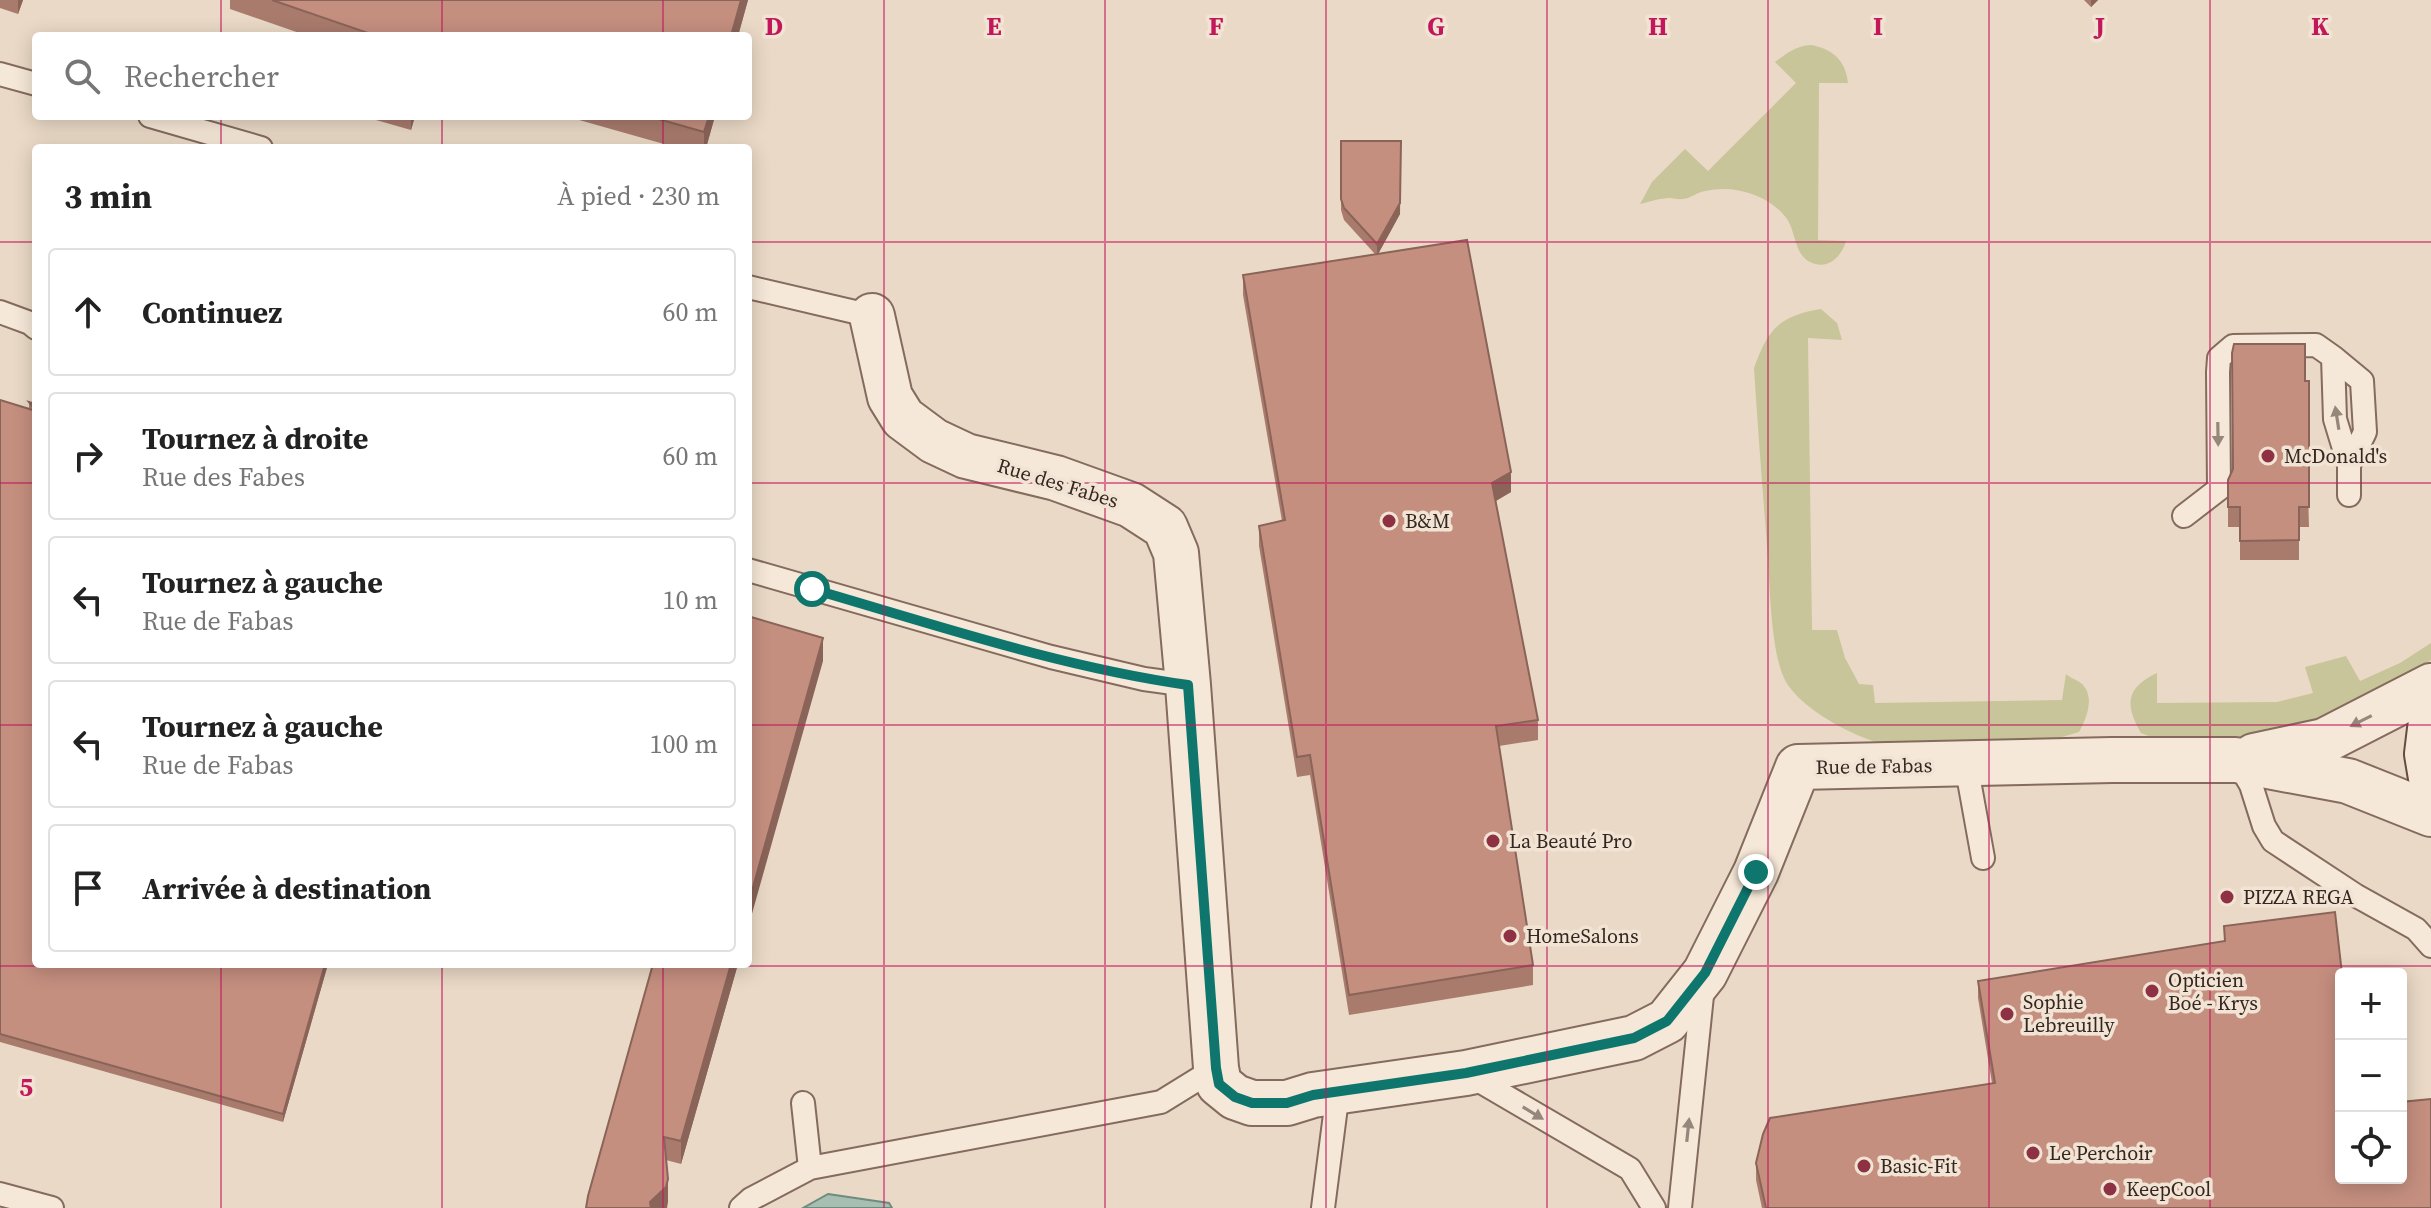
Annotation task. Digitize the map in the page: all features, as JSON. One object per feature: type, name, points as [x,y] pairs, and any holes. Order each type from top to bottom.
[{"type":"street","name":"Rue des Fabes","points":[[872,316],[890,397],[903,418],[923,434],[966,456],[1056,478],[1131,505],[1165,527],[1176,553],[1216,1068]]},
{"type":"street","name":"Rue de Fabas","points":[[1216,1068],[1219,1084],[1235,1097],[1252,1103],[1287,1103],[1338,1091],[1466,1073],[1634,1038],[1667,1021],[1705,973],[1770,842],[1798,767],[2236,760],[2324,741],[2431,686]]},
{"type":"street","points":[[2431,721],[2427,754],[2431,778]]},
{"type":"street","name":"Rue de Fabas","points":[[2236,760],[2348,781],[2431,814]]},
{"type":"lane","points":[[0,74],[32,83]]},
{"type":"lane","points":[[164,120],[247,144]]},
{"type":"lane","points":[[752,288],[872,316]]},
{"type":"lane","points":[[0,312],[32,325]]},
{"type":"lane","points":[[2184,516],[2219,489],[2219,358],[2233,346],[2316,345],[2333,357],[2335,419],[2349,465],[2349,495]]},
{"type":"lane","points":[[752,571],[1051,657],[1144,679],[1188,685]]},
{"type":"lane","points":[[2236,760],[2251,785],[2264,826],[2273,841],[2355,895],[2416,929],[2431,946]]},
{"type":"lane","points":[[1966,764],[1983,858]]},
{"type":"lane","points":[[1680,1208],[1705,973]]},
{"type":"lane","points":[[741,1208],[751,1199],[810,1168],[1161,1102],[1216,1068]]},
{"type":"lane","points":[[1466,1073],[1630,1169],[1654,1208]]},
{"type":"lane","points":[[1323,1208],[1338,1091]]},
{"type":"lane","points":[[803,1103],[810,1168]]},
{"type":"lane","points":[[0,1194],[52,1208]]},
{"type":"shaded area","points":[[1811,45],[1837,57],[1848,83],[1819,83],[1818,240],[1846,241],[1838,257],[1823,265],[1810,262],[1801,254],[1787,219],[1780,211],[1761,198],[1739,190],[1716,189],[1685,199],[1666,198],[1640,204],[1652,182],[1685,149],[1708,171],[1796,83],[1775,62],[1796,48]]},
{"type":"shaded area","points":[[1821,309],[1837,323],[1842,340],[1808,338],[1812,630],[1837,630],[1845,658],[1859,684],[1873,685],[1875,703],[2062,700],[2066,674],[2087,690],[2087,715],[2079,732],[2049,741],[1887,745],[1861,736],[1819,714],[1788,685],[1778,659],[1772,624],[1754,368],[1764,343],[1777,326],[1795,316]]},
{"type":"shaded area","points":[[2431,643],[2431,660],[2381,695],[2278,736],[2154,738],[2141,733],[2132,714],[2134,691],[2157,673],[2157,703],[2277,702],[2313,693],[2305,667],[2346,656],[2360,681],[2400,663]]},
{"type":"shaded area","points":[[828,1194],[889,1203],[892,1208],[803,1208]]},
{"type":"building","points":[[272,0],[741,0],[732,32],[365,32]]},
{"type":"building","points":[[662,120],[708,120],[704,132]]},
{"type":"building","points":[[1341,141],[1401,141],[1400,203],[1377,244],[1344,208],[1341,199]]},
{"type":"building","name":"B&M","points":[[1467,240],[1511,472],[1492,483],[1538,720],[1496,726],[1533,965],[1349,995],[1310,755],[1297,757],[1259,526],[1285,520],[1243,275]]},
{"type":"building","name":"McDonald's","points":[[2234,344],[2305,344],[2305,381],[2309,381],[2309,507],[2299,507],[2299,540],[2240,541],[2240,507],[2228,507],[2228,480],[2233,469]]},
{"type":"building","points":[[0,400],[32,410],[32,968],[324,968],[283,1114],[0,1034]]},
{"type":"building","points":[[752,617],[823,638],[752,891]]},
{"type":"building","points":[[2335,912],[2341,968],[2335,968],[2335,1184],[2407,1184],[2407,1101],[2431,1099],[2431,1208],[1766,1208],[1756,1163],[1770,1118],[1995,1083],[1978,981],[2225,941],[2224,926]]},
{"type":"building","points":[[652,968],[730,968],[681,1141],[664,1137],[666,1187],[650,1202],[651,1208],[586,1208]]},
{"type":"place","name":"McDonald's","points":[[2268,456]]},
{"type":"place","name":"B&M","points":[[1389,521]]},
{"type":"place","name":"La Beauté Pro","points":[[1493,841]]},
{"type":"place","name":"PIZZA REGA","points":[[2227,897]]},
{"type":"place","name":"HomeSalons","points":[[1510,936]]},
{"type":"place","name":"Opticien Boé - Krys","points":[[2152,991]]},
{"type":"place","name":"Sophie Lebreuilly","points":[[2007,1014]]},
{"type":"place","name":"Le Perchoir","points":[[2033,1153]]},
{"type":"place","name":"Basic-Fit","points":[[1864,1166]]},
{"type":"place","name":"KeepCool","points":[[2110,1189]]},
{"type":"route","points":[[812,589],[1051,657],[1144,679],[1188,685],[1216,1068],[1219,1084],[1235,1097],[1252,1103],[1287,1103],[1313,1095],[1466,1073],[1634,1038],[1667,1021],[1705,973],[1756,872]]}]
